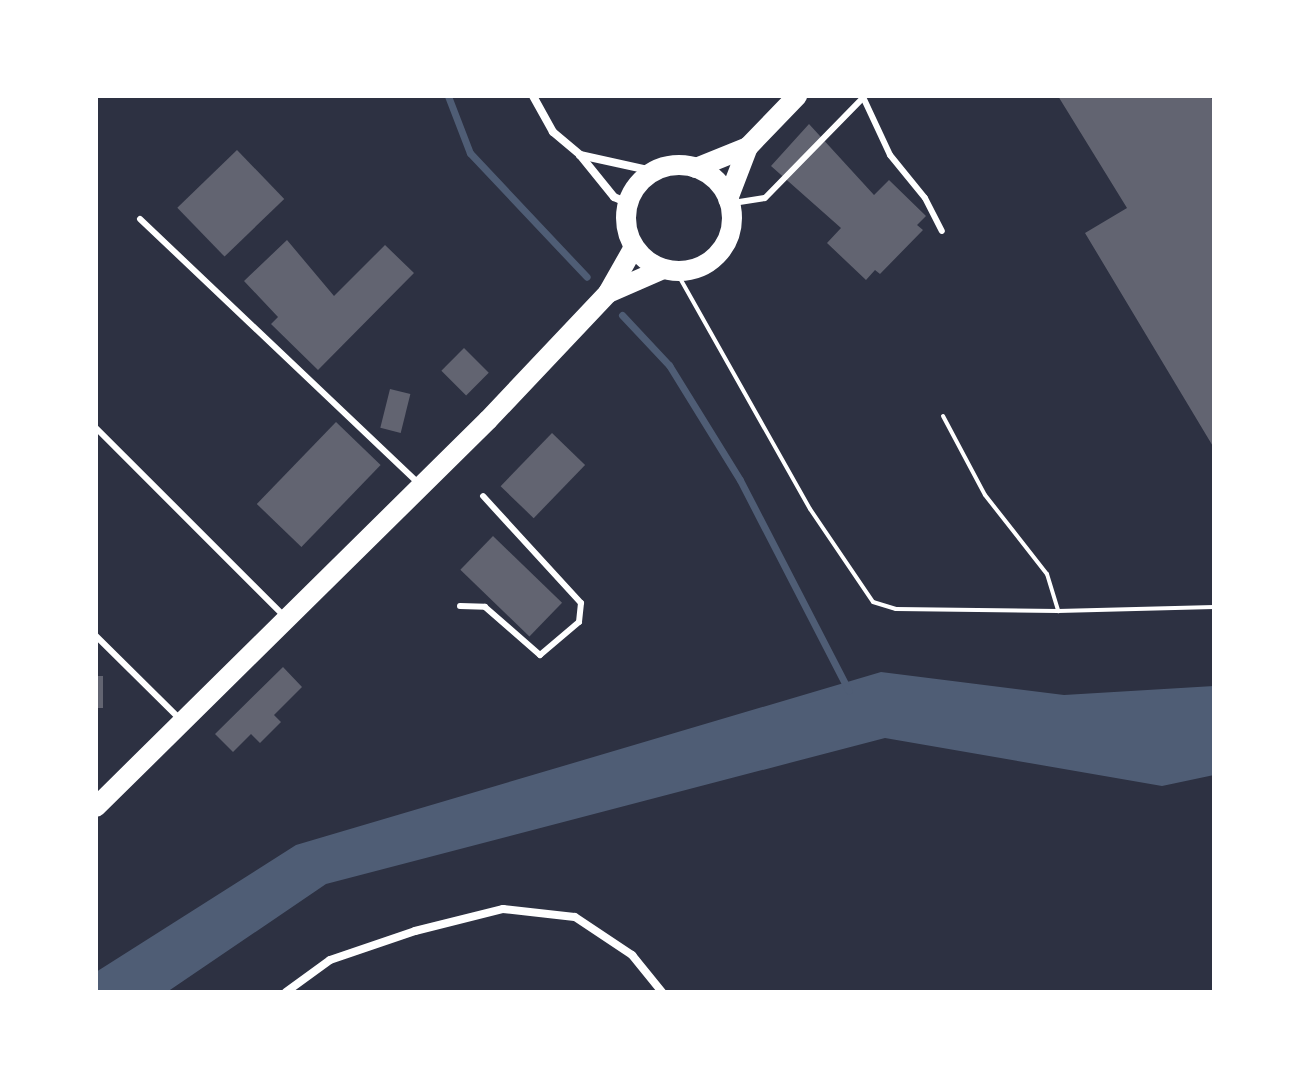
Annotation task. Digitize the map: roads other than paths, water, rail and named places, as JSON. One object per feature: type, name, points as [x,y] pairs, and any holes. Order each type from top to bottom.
[{"type":"main road","points":[[696,168],[748,147],[797,96]]},
{"type":"main road","points":[[608,293],[670,270],[693,269],[720,251],[729,236],[729,201],[748,147]]},
{"type":"main road","points":[[670,270],[634,247],[628,232],[628,203],[653,171],[667,166],[696,168],[716,179],[729,201]]},
{"type":"main road","points":[[96,807],[421,487],[608,293],[634,247]]},
{"type":"street","points":[[533,96],[553,132],[580,155],[614,197],[628,203]]},
{"type":"street","points":[[580,155],[653,171]]},
{"type":"street","points":[[286,992],[330,960],[415,931],[503,909],[575,917],[632,955],[662,992]]},
{"type":"lane","points":[[729,201],[765,198],[863,97],[890,155],[925,198],[942,231]]},
{"type":"lane","points":[[140,219],[421,487]]},
{"type":"lane","points":[[96,428],[287,620]]},
{"type":"lane","points":[[460,606],[485,607],[540,655],[579,622],[581,603],[483,496]]},
{"type":"lane","points":[[96,636],[182,722]]},
{"type":"water","points":[[881,672],[1064,695],[1214,686],[1214,775],[1162,786],[885,738],[326,884],[167,992],[96,992],[96,972],[296,845]]},
{"type":"waterway","points":[[448,96],[470,153],[587,277]]},
{"type":"waterway","points":[[622,315],[669,365],[740,480],[849,691]]}]
